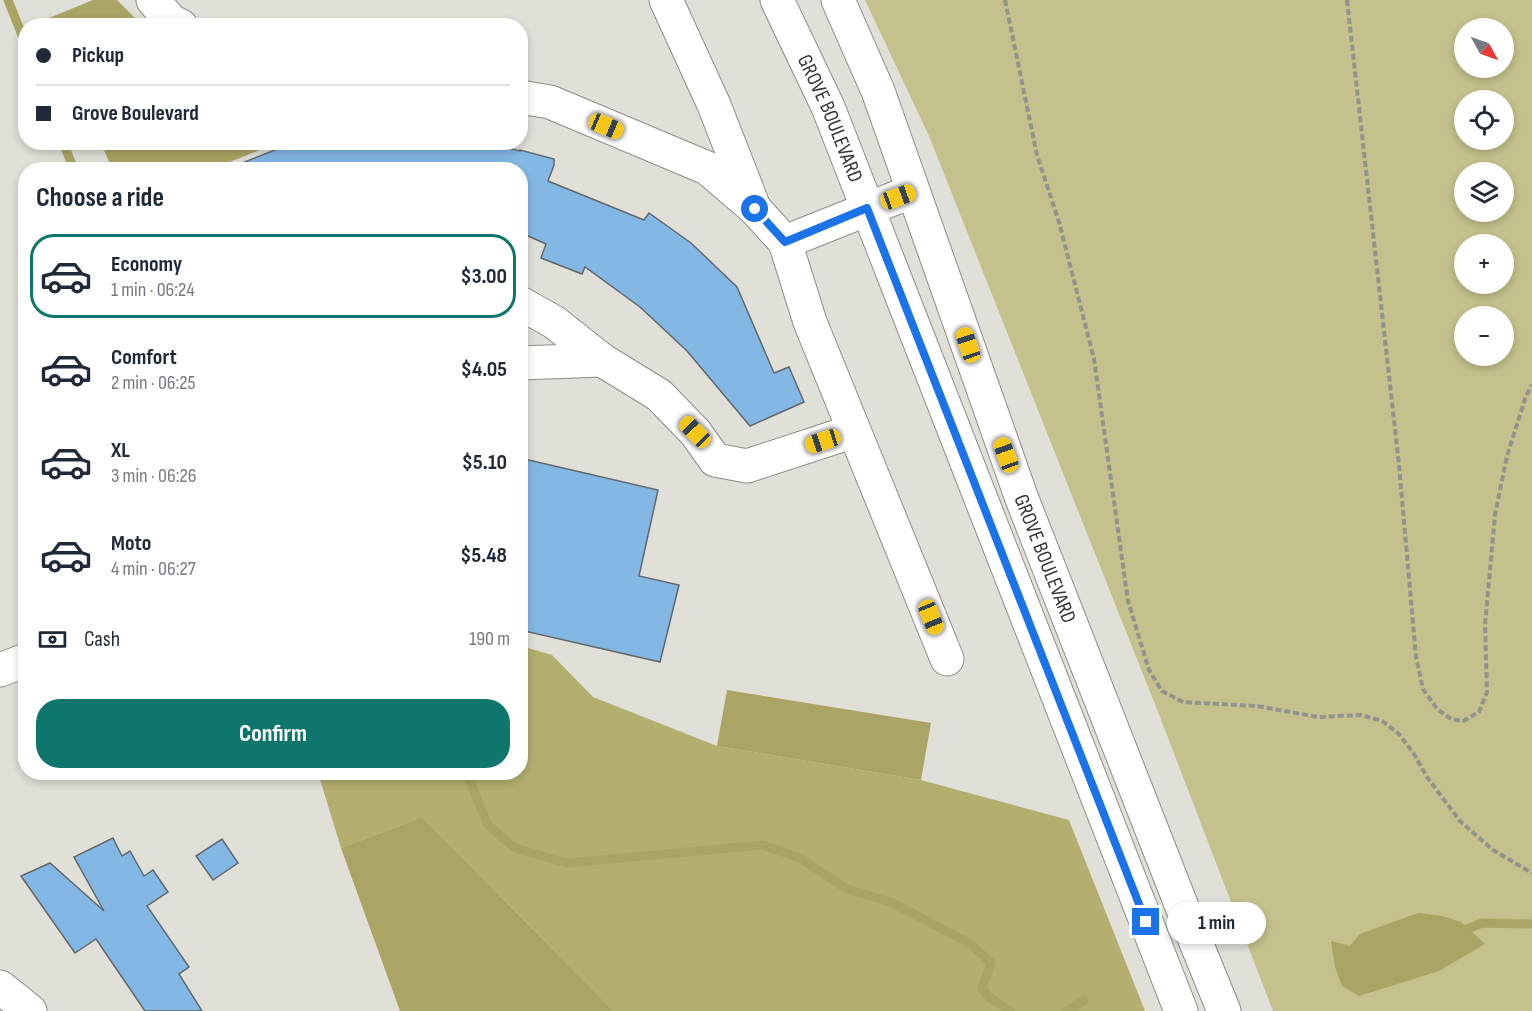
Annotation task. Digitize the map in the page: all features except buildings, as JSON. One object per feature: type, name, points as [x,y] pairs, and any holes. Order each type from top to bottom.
[{"type":"street","points":[[153,0],[168,18]]},
{"type":"street","points":[[666,0],[714,105],[755,209]]},
{"type":"street","name":"GROVE BOULEVARD","points":[[777,0],[828,107],[1181,1011]]},
{"type":"street","name":"GROVE BOULEVARD","points":[[838,0],[878,92],[1022,499],[1224,1011]]},
{"type":"street","points":[[528,99],[550,102],[707,168],[755,209],[785,242],[810,322],[948,658]]},
{"type":"street","points":[[785,242],[913,191]]},
{"type":"street","points":[[528,307],[554,322],[602,360],[659,395],[695,432],[715,460],[747,466],[854,431]]},
{"type":"street","points":[[528,363],[602,360]]},
{"type":"street","points":[[0,670],[18,663]]},
{"type":"street","points":[[0,987],[30,1011]]},
{"type":"path","points":[[1005,0],[1037,155],[1059,222],[1094,359],[1128,601],[1149,670],[1162,691],[1183,702],[1257,706],[1318,717],[1361,715],[1382,721],[1399,734],[1460,821],[1493,850],[1532,873]]},
{"type":"path","points":[[1347,0],[1399,465],[1416,657],[1423,689],[1437,709],[1451,719],[1463,721],[1479,712],[1487,692],[1485,626],[1495,515],[1507,456],[1526,396],[1532,385]]},
{"type":"shaded area","points":[[93,0],[117,0],[135,18],[49,18]]},
{"type":"shaded area","points":[[865,0],[1532,0],[1532,1011],[1273,1011],[1160,717],[929,136]]},
{"type":"shaded area","points":[[104,150],[260,150],[230,162],[109,162]]},
{"type":"shaded area","points":[[528,648],[552,655],[593,697],[717,746],[921,780],[1069,820],[1145,1011],[614,1011],[422,817],[341,848],[320,780],[528,780]]},
{"type":"shaded area","points":[[727,690],[931,723],[921,780],[717,746]]},
{"type":"shaded area","points":[[422,817],[614,1011],[400,1011],[341,848]]},
{"type":"shaded area","points":[[1418,913],[1443,916],[1461,922],[1485,944],[1439,971],[1359,996],[1342,986],[1335,967],[1331,941],[1350,946],[1360,934]]},
{"type":"waterway","points":[[8,0],[18,25]]},
{"type":"waterway","points":[[66,150],[71,162]]},
{"type":"waterway","points":[[469,780],[488,825],[515,848],[567,863],[763,845],[800,858],[847,889],[891,902],[971,944],[991,963],[982,988],[989,997],[1010,1011]]},
{"type":"waterway","points":[[1458,933],[1482,923],[1532,924]]},
{"type":"waterway","points":[[1066,1011],[1084,1001]]},
{"type":"route","points":[[755,209],[785,242],[867,208],[1146,922]]}]
